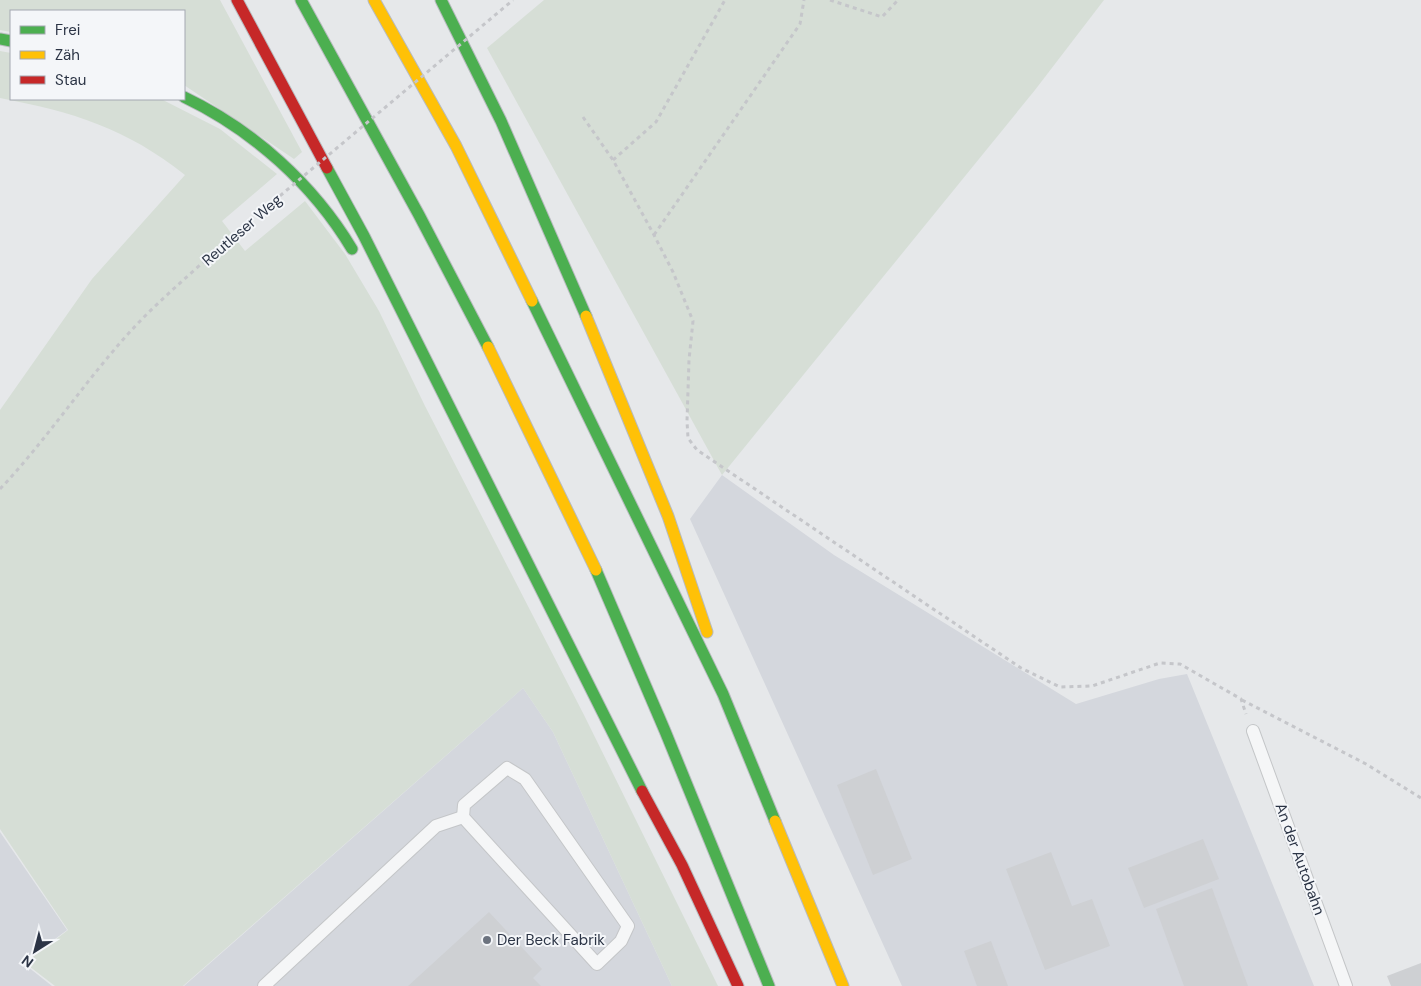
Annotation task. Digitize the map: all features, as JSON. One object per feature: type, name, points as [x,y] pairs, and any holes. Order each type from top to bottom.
[{"type":"highway","points":[[237,0],[364,236],[635,778],[682,865],[738,986]]},
{"type":"highway","points":[[301,0],[412,197],[500,371],[600,579],[663,726],[769,986]]},
{"type":"highway","points":[[374,0],[456,146],[723,694],[843,986]]},
{"type":"highway","points":[[441,0],[476,67],[562,258],[647,460],[694,590],[723,694]]},
{"type":"highway","points":[[185,97],[203,106],[255,141],[306,185],[334,219],[358,260]]},
{"type":"highway","points":[[383,301],[459,425]]},
{"type":"lane","name":"An der Autobahn","points":[[1253,731],[1346,986]]},
{"type":"lane","points":[[507,768],[525,779],[628,926],[621,941],[596,964],[463,818],[464,805],[507,768]]},
{"type":"lane","points":[[264,986],[436,826],[463,818]]},
{"type":"path","name":"Reutleser Weg","points":[[0,488],[29,458],[99,369],[144,317],[232,237],[513,0]]},
{"type":"path","points":[[613,160],[656,122],[725,0]]},
{"type":"path","points":[[654,235],[800,24],[804,0]]},
{"type":"path","points":[[830,0],[882,17],[898,0]]},
{"type":"path","points":[[583,117],[613,160],[654,235],[673,272],[693,321],[689,360],[687,421],[688,438],[697,450],[1021,668],[1060,687],[1092,686],[1160,663],[1180,664],[1241,699],[1366,764],[1421,798]]},
{"type":"path","points":[[1241,699],[1253,731]]},
{"type":"shaded area","points":[[0,0],[220,0],[302,152],[294,159],[185,86],[185,10],[10,10],[10,32],[0,30]]},
{"type":"shaded area","points":[[544,0],[1104,0],[1035,90],[722,475],[487,48]]},
{"type":"shaded area","points":[[0,51],[10,53],[10,100],[0,98]]},
{"type":"shaded area","points":[[10,100],[163,100],[220,129],[277,174],[222,221],[245,251],[305,201],[345,254],[379,311],[425,406],[584,715],[718,986],[672,986],[553,732],[523,688],[183,986],[55,986],[25,963],[68,930],[0,829],[0,410],[92,279],[185,175],[141,145],[98,124]]},
{"type":"shaded area","points":[[722,475],[834,555],[1076,704],[1159,679],[1187,674],[1314,986],[902,986],[690,519]]},
{"type":"shaded area","points":[[523,688],[553,732],[672,986],[184,986]]},
{"type":"shaded area","points":[[0,832],[67,930],[23,963],[52,986],[0,986]]},
{"type":"building","points":[[876,769],[912,859],[873,875],[837,785]]},
{"type":"building","points":[[1203,839],[1219,879],[1144,908],[1128,868]]},
{"type":"building","points":[[1051,852],[1072,906],[1092,899],[1110,946],[1045,970],[1006,869]]},
{"type":"building","points":[[1212,888],[1248,986],[1184,986],[1156,909]]},
{"type":"building","name":"Der Beck Fabrik","points":[[489,912],[542,969],[533,978],[541,986],[408,986]]},
{"type":"building","points":[[991,941],[1008,986],[977,986],[964,951]]},
{"type":"building","points":[[1421,963],[1421,986],[1391,986],[1387,976]]},
{"type":"traffic: fast","points":[[301,0],[419,215],[488,347]]},
{"type":"traffic: fast","points":[[441,0],[501,121],[586,316]]},
{"type":"traffic: fast","points":[[0,39],[10,41]]},
{"type":"traffic: fast","points":[[185,98],[234,126],[279,161],[319,202],[352,249]]},
{"type":"traffic: fast","points":[[327,168],[364,236],[642,791]]},
{"type":"traffic: fast","points":[[532,301],[723,694],[775,821]]},
{"type":"traffic: fast","points":[[596,570],[665,731],[769,986]]},
{"type":"traffic: slow","points":[[374,0],[456,146],[532,301]]},
{"type":"traffic: slow","points":[[586,316],[668,516],[707,632]]},
{"type":"traffic: slow","points":[[488,347],[596,570]]},
{"type":"traffic: slow","points":[[775,821],[843,986]]},
{"type":"traffic: jam","points":[[237,0],[327,168]]},
{"type":"traffic: jam","points":[[642,791],[682,865],[738,986]]},
{"type":"place","name":"Der Beck Fabrik","points":[[487,940]]}]
